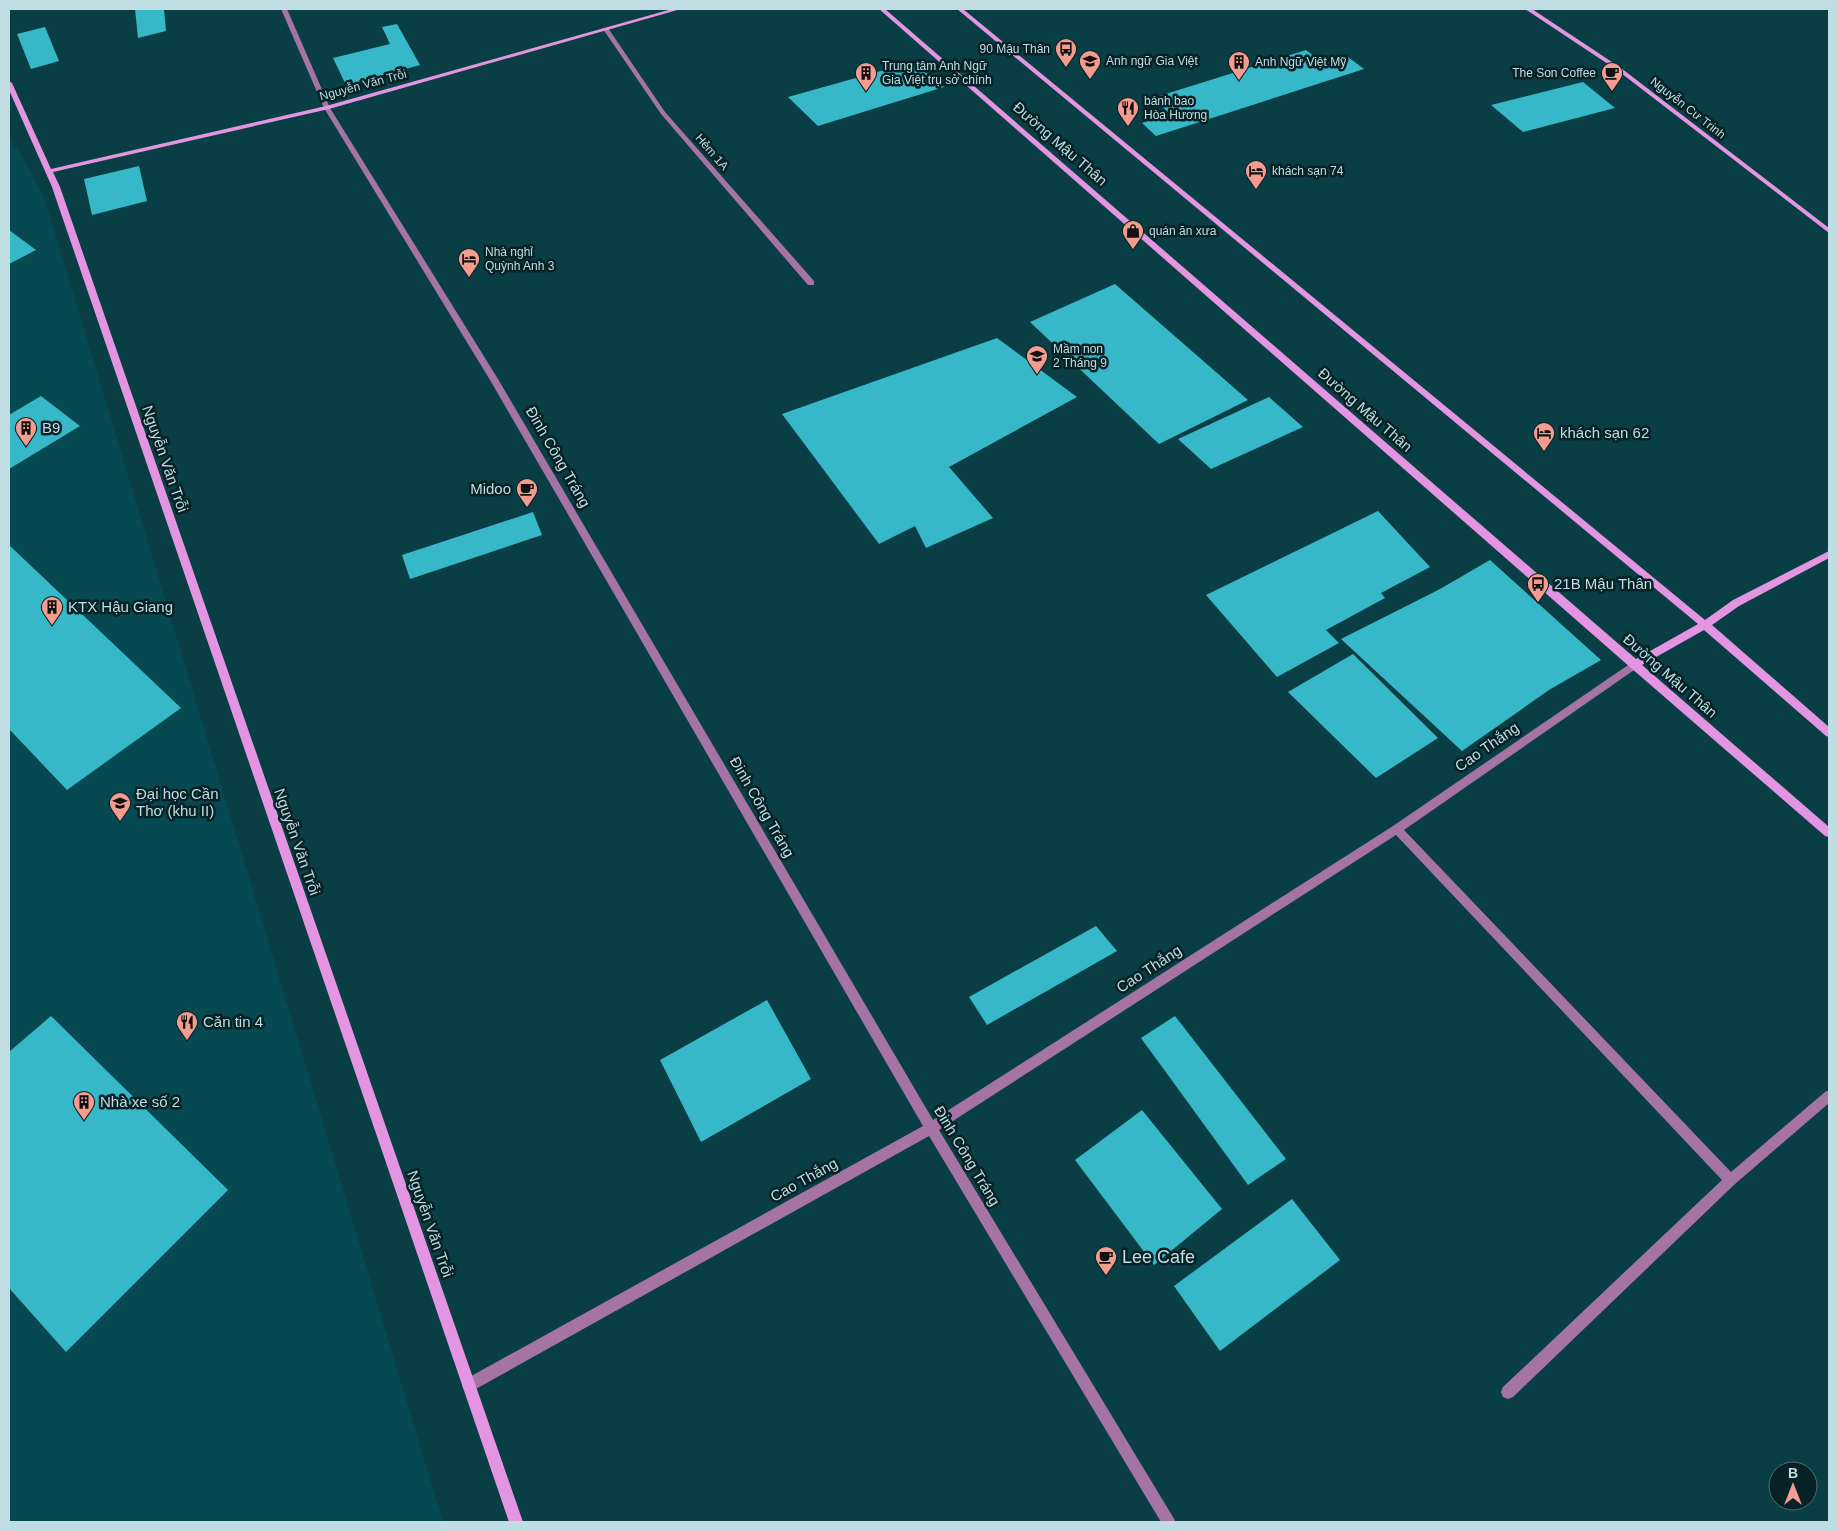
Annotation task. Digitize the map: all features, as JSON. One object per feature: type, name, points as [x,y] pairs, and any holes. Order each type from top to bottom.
[{"type":"street","name":"Đinh Công Tráng","points":[[284,9],[327,108],[494,380],[931,1128],[1169,1522]]},
{"type":"street","name":"Nguyễn Văn Trỗi","points":[[50,171],[327,108],[678,9]]},
{"type":"street","name":"Đường Mậu Thân","points":[[882,9],[1829,834]]},
{"type":"street","points":[[960,9],[1705,625],[1829,733]]},
{"type":"street","name":"Nguyễn Cư Trinh","points":[[1528,9],[1620,69],[1829,231]]},
{"type":"street","name":"Hẻm 1A","points":[[606,29],[663,113],[811,283]]},
{"type":"street","name":"Nguyễn Văn Trỗi","points":[[9,83],[50,171],[516,1522]]},
{"type":"street","name":"Cao Thắng","points":[[469,1384],[931,1128],[1397,829],[1634,666],[1705,625],[1736,602],[1829,554]]},
{"type":"street","points":[[1397,829],[1731,1180]]},
{"type":"street","points":[[1508,1392],[1731,1180],[1829,1096]]},
{"type":"shaded area","name":"Đại học Cần Thơ (khu II)","points":[[9,139],[23,157],[45,200],[443,1522],[9,1522]]},
{"type":"building","points":[[135,9],[164,9],[166,31],[138,38]]},
{"type":"building","points":[[397,24],[420,65],[346,85],[333,58],[390,44],[382,27]]},
{"type":"building","points":[[45,27],[59,61],[31,69],[17,34]]},
{"type":"building","points":[[1306,50],[1324,64],[1348,57],[1364,69],[1156,136],[1142,123],[1170,114],[1153,98]]},
{"type":"building","name":"Trung tâm Anh Ngữ Gia Việt trụ sở chính","points":[[913,62],[944,87],[818,126],[788,97]]},
{"type":"building","points":[[1583,82],[1615,108],[1523,132],[1491,105]]},
{"type":"building","points":[[139,166],[147,201],[92,215],[84,179]]},
{"type":"building","points":[[9,230],[36,250],[9,264]]},
{"type":"building","points":[[1115,284],[1248,400],[1159,444],[1030,322]]},
{"type":"building","points":[[997,338],[1077,397],[949,467],[993,518],[926,548],[915,526],[879,544],[782,414]]},
{"type":"building","name":"B9","points":[[41,396],[80,426],[9,469],[9,415]]},
{"type":"building","points":[[1269,397],[1303,427],[1211,469],[1178,439]]},
{"type":"building","points":[[1378,511],[1430,567],[1381,593],[1385,598],[1326,630],[1339,643],[1277,677],[1206,595]]},
{"type":"building","points":[[533,512],[542,535],[410,579],[402,555]]},
{"type":"building","name":"KTX Hậu Giang","points":[[9,545],[181,708],[67,790],[9,729]]},
{"type":"building","points":[[1490,560],[1601,660],[1549,690],[1462,751],[1341,639],[1440,589]]},
{"type":"building","points":[[1353,654],[1438,738],[1376,778],[1288,692]]},
{"type":"building","points":[[1096,926],[1117,951],[987,1025],[969,997]]},
{"type":"building","points":[[767,1000],[811,1079],[701,1142],[660,1060]]},
{"type":"building","name":"Nhà xe số 2","points":[[51,1016],[228,1190],[66,1352],[9,1288],[9,1052]]},
{"type":"building","points":[[1175,1016],[1286,1159],[1248,1185],[1141,1038]]},
{"type":"building","points":[[1142,1110],[1222,1209],[1154,1265],[1075,1160]]},
{"type":"building","points":[[1292,1199],[1340,1260],[1220,1351],[1174,1286]]},
{"type":"place","name":"90 Mậu Thân","points":[[1066,68]]},
{"type":"place","name":"Anh ngữ Gia Việt","points":[[1090,80]]},
{"type":"place","name":"Anh Ngữ Việt Mỹ","points":[[1239,81]]},
{"type":"place","name":"Trung tâm Anh Ngữ Gia Việt trụ sở chính","points":[[866,92]]},
{"type":"place","name":"The Son Coffee","points":[[1612,92]]},
{"type":"place","name":"bánh bao Hòa Hương","points":[[1128,127]]},
{"type":"place","name":"khách sạn 74","points":[[1256,190]]},
{"type":"place","name":"quán ăn xưa","points":[[1133,250]]},
{"type":"place","name":"Nhà nghỉ Quỳnh Anh 3","points":[[469,278]]},
{"type":"place","name":"Mầm non 2 Tháng 9","points":[[1037,375]]},
{"type":"place","name":"B9","points":[[26,447]]},
{"type":"place","name":"khách sạn 62","points":[[1544,452]]},
{"type":"place","name":"Midoo","points":[[527,508]]},
{"type":"place","name":"21B Mậu Thân","points":[[1538,603]]},
{"type":"place","name":"KTX Hậu Giang","points":[[52,626]]},
{"type":"place","name":"Đại học Cần Thơ (khu II)","points":[[120,822]]},
{"type":"place","name":"Căn tin 4","points":[[187,1041]]},
{"type":"place","name":"Nhà xe số 2","points":[[84,1121]]},
{"type":"place","name":"Lee Cafe","points":[[1106,1276]]}]
